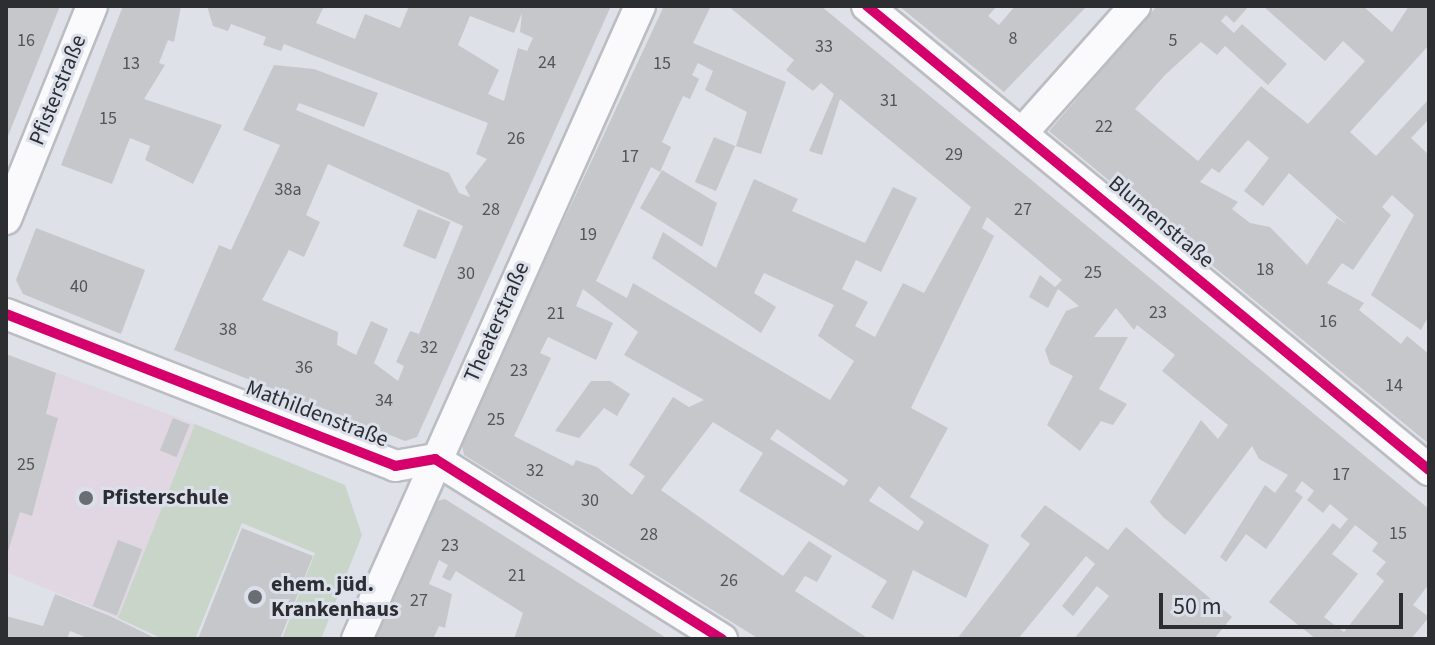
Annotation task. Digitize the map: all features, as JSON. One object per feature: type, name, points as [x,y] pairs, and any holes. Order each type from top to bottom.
[{"type":"street","name":"Pfisterstraße","points":[[6,219],[92,6]]},
{"type":"street","name":"Theaterstraße","points":[[357,639],[640,6]]},
{"type":"street","name":"Blumenstraße","points":[[867,6],[1429,470]]},
{"type":"street","points":[[1022,133],[1135,6]]},
{"type":"street","name":"Mathildenstraße","points":[[6,314],[395,466],[435,459]]},
{"type":"street","points":[[435,459],[722,639]]},
{"type":"shaded area","name":"Pfisterschule","points":[[6,354],[195,424],[118,618],[6,572]]},
{"type":"green space","points":[[195,424],[345,485],[362,535],[321,639],[282,639],[315,553],[242,523],[195,639],[163,639],[118,618]]},
{"type":"building","points":[[6,6],[60,6],[6,141]]},
{"type":"building","points":[[123,6],[181,6],[174,42],[168,40],[159,63],[165,65],[144,99],[222,125],[193,184],[145,160],[150,146],[130,138],[112,184],[61,165]]},
{"type":"building","points":[[207,6],[324,6],[316,23],[355,39],[365,14],[400,28],[409,6],[611,6],[417,437],[405,441],[174,350],[219,245],[231,250],[280,145],[243,130],[274,65],[314,69],[378,93],[364,127],[299,103],[296,110],[449,173],[459,193],[470,197],[465,187],[487,159],[476,154],[488,123],[284,44],[281,51],[263,45],[266,37],[231,24],[228,31],[213,26]],"holes":[[[522,13],[520,32],[533,38],[527,51],[518,48],[504,101],[488,94],[499,70],[458,45],[470,16],[514,33]],[[328,164],[463,226],[419,334],[410,331],[396,362],[404,366],[398,381],[374,363],[388,329],[371,321],[356,355],[337,345],[338,332],[262,300],[289,250],[304,257],[320,222],[306,215]]]},
{"type":"building","points":[[664,6],[710,8],[693,43],[786,82],[761,154],[736,146],[747,112],[705,90],[713,71],[698,63],[692,75],[699,79],[690,99],[683,96],[662,142],[671,147],[660,172],[651,167],[596,281],[627,298],[633,283],[830,400],[854,361],[818,336],[834,305],[764,273],[754,293],[776,307],[761,333],[652,258],[663,232],[716,268],[754,179],[798,199],[792,211],[865,243],[893,187],[917,198],[881,272],[856,260],[842,289],[868,302],[855,326],[875,337],[903,283],[924,293],[971,207],[840,99],[822,155],[809,151],[834,94],[821,83],[813,91],[786,70],[794,60],[728,6],[821,6],[1429,509],[1429,584],[1413,605],[1429,617],[1411,639],[1316,639],[1269,602],[1333,523],[1340,529],[1348,519],[1330,504],[1323,513],[1307,500],[1314,491],[1302,481],[1295,491],[1303,497],[1266,549],[1246,534],[1226,562],[1220,557],[1265,485],[1275,493],[1288,475],[1259,459],[1252,446],[1185,535],[1163,517],[1150,502],[1201,420],[1218,439],[1228,425],[1162,371],[1175,355],[1137,325],[1134,330],[1116,308],[1094,337],[1128,337],[1099,389],[1127,404],[1113,425],[1101,421],[1080,451],[1047,425],[1073,376],[1050,364],[1045,350],[1066,311],[1079,306],[1058,289],[1048,308],[1029,297],[1040,275],[1055,287],[1062,280],[987,217],[982,228],[994,236],[911,408],[948,428],[910,497],[989,545],[966,598],[913,570],[893,620],[871,607],[887,581],[739,491],[763,453],[713,422],[661,490],[783,576],[809,541],[832,556],[817,582],[805,576],[795,591],[869,639],[759,639],[464,455],[461,440]],"holes":[[[583,289],[638,332],[624,355],[704,400],[689,407],[673,397],[629,465],[645,476],[632,495],[597,467],[576,460],[573,466],[514,436],[551,358],[540,353],[548,337],[596,360],[613,323],[576,306]],[[777,429],[848,480],[844,486],[770,439]],[[879,486],[924,522],[918,531],[869,501]],[[1355,525],[1378,543],[1372,551],[1386,562],[1376,574],[1384,581],[1344,632],[1324,617],[1358,574],[1332,554]]]},
{"type":"building","points":[[899,6],[997,6],[988,16],[999,25],[1015,6],[1087,6],[1004,92]]},
{"type":"building","points":[[1157,6],[1249,6],[1234,23],[1226,15],[1221,21],[1234,33],[1242,24],[1287,64],[1268,85],[1225,46],[1217,55],[1201,42],[1165,75],[1135,109],[1198,161],[1261,86],[1308,124],[1365,61],[1343,41],[1325,61],[1263,6],[1363,6],[1392,32],[1409,6],[1429,6],[1429,45],[1350,132],[1376,156],[1429,99],[1429,119],[1411,138],[1429,155],[1429,315],[1421,330],[1371,295],[1414,215],[1392,195],[1382,207],[1391,215],[1353,270],[1342,263],[1327,283],[1364,303],[1359,310],[1401,344],[1407,336],[1429,354],[1429,444],[1049,131]],"holes":[[[1248,140],[1269,158],[1244,191],[1263,206],[1289,173],[1347,225],[1337,218],[1307,265],[1270,227],[1250,223],[1232,209],[1238,202],[1200,182],[1212,168],[1219,173]]]},
{"type":"building","points":[[714,137],[735,146],[716,191],[695,182]]},
{"type":"building","points":[[662,170],[717,203],[702,247],[640,208]]},
{"type":"building","points":[[418,209],[450,222],[435,259],[403,246]]},
{"type":"building","points":[[36,228],[145,270],[121,334],[23,294],[16,280]]},
{"type":"building","points":[[6,354],[56,373],[46,414],[58,418],[32,516],[20,512],[7,555]]},
{"type":"building","points":[[591,381],[610,381],[630,394],[617,416],[604,408],[579,438],[555,431]]},
{"type":"building","points":[[173,418],[190,425],[177,457],[160,450]]},
{"type":"building","points":[[445,499],[668,639],[514,639],[523,613],[456,571],[450,581],[442,577],[448,565],[439,560],[429,584],[452,594],[445,628],[439,626],[433,639],[373,639],[429,503]]},
{"type":"building","points":[[1045,505],[1108,550],[1126,527],[1232,617],[1214,639],[1074,639],[1109,596],[1097,586],[1073,616],[1062,606],[1095,564],[1086,556],[1018,639],[957,639],[1030,544],[1020,536]]},
{"type":"building","name":"ehem. jüd. Krankenhaus","points":[[242,528],[313,556],[280,639],[198,639]]},
{"type":"building","points":[[118,540],[142,549],[117,616],[93,606]]},
{"type":"building","points":[[55,594],[157,639],[90,639],[70,631],[67,639],[6,639],[6,616],[43,626]]},
{"type":"cycle path","points":[[867,6],[1429,470]]},
{"type":"cycle path","points":[[6,314],[395,466],[435,459],[722,639]]},
{"type":"place","name":"Pfisterschule","points":[[86,498]]},
{"type":"place","name":"ehem. jüd. Krankenhaus","points":[[255,597]]}]
